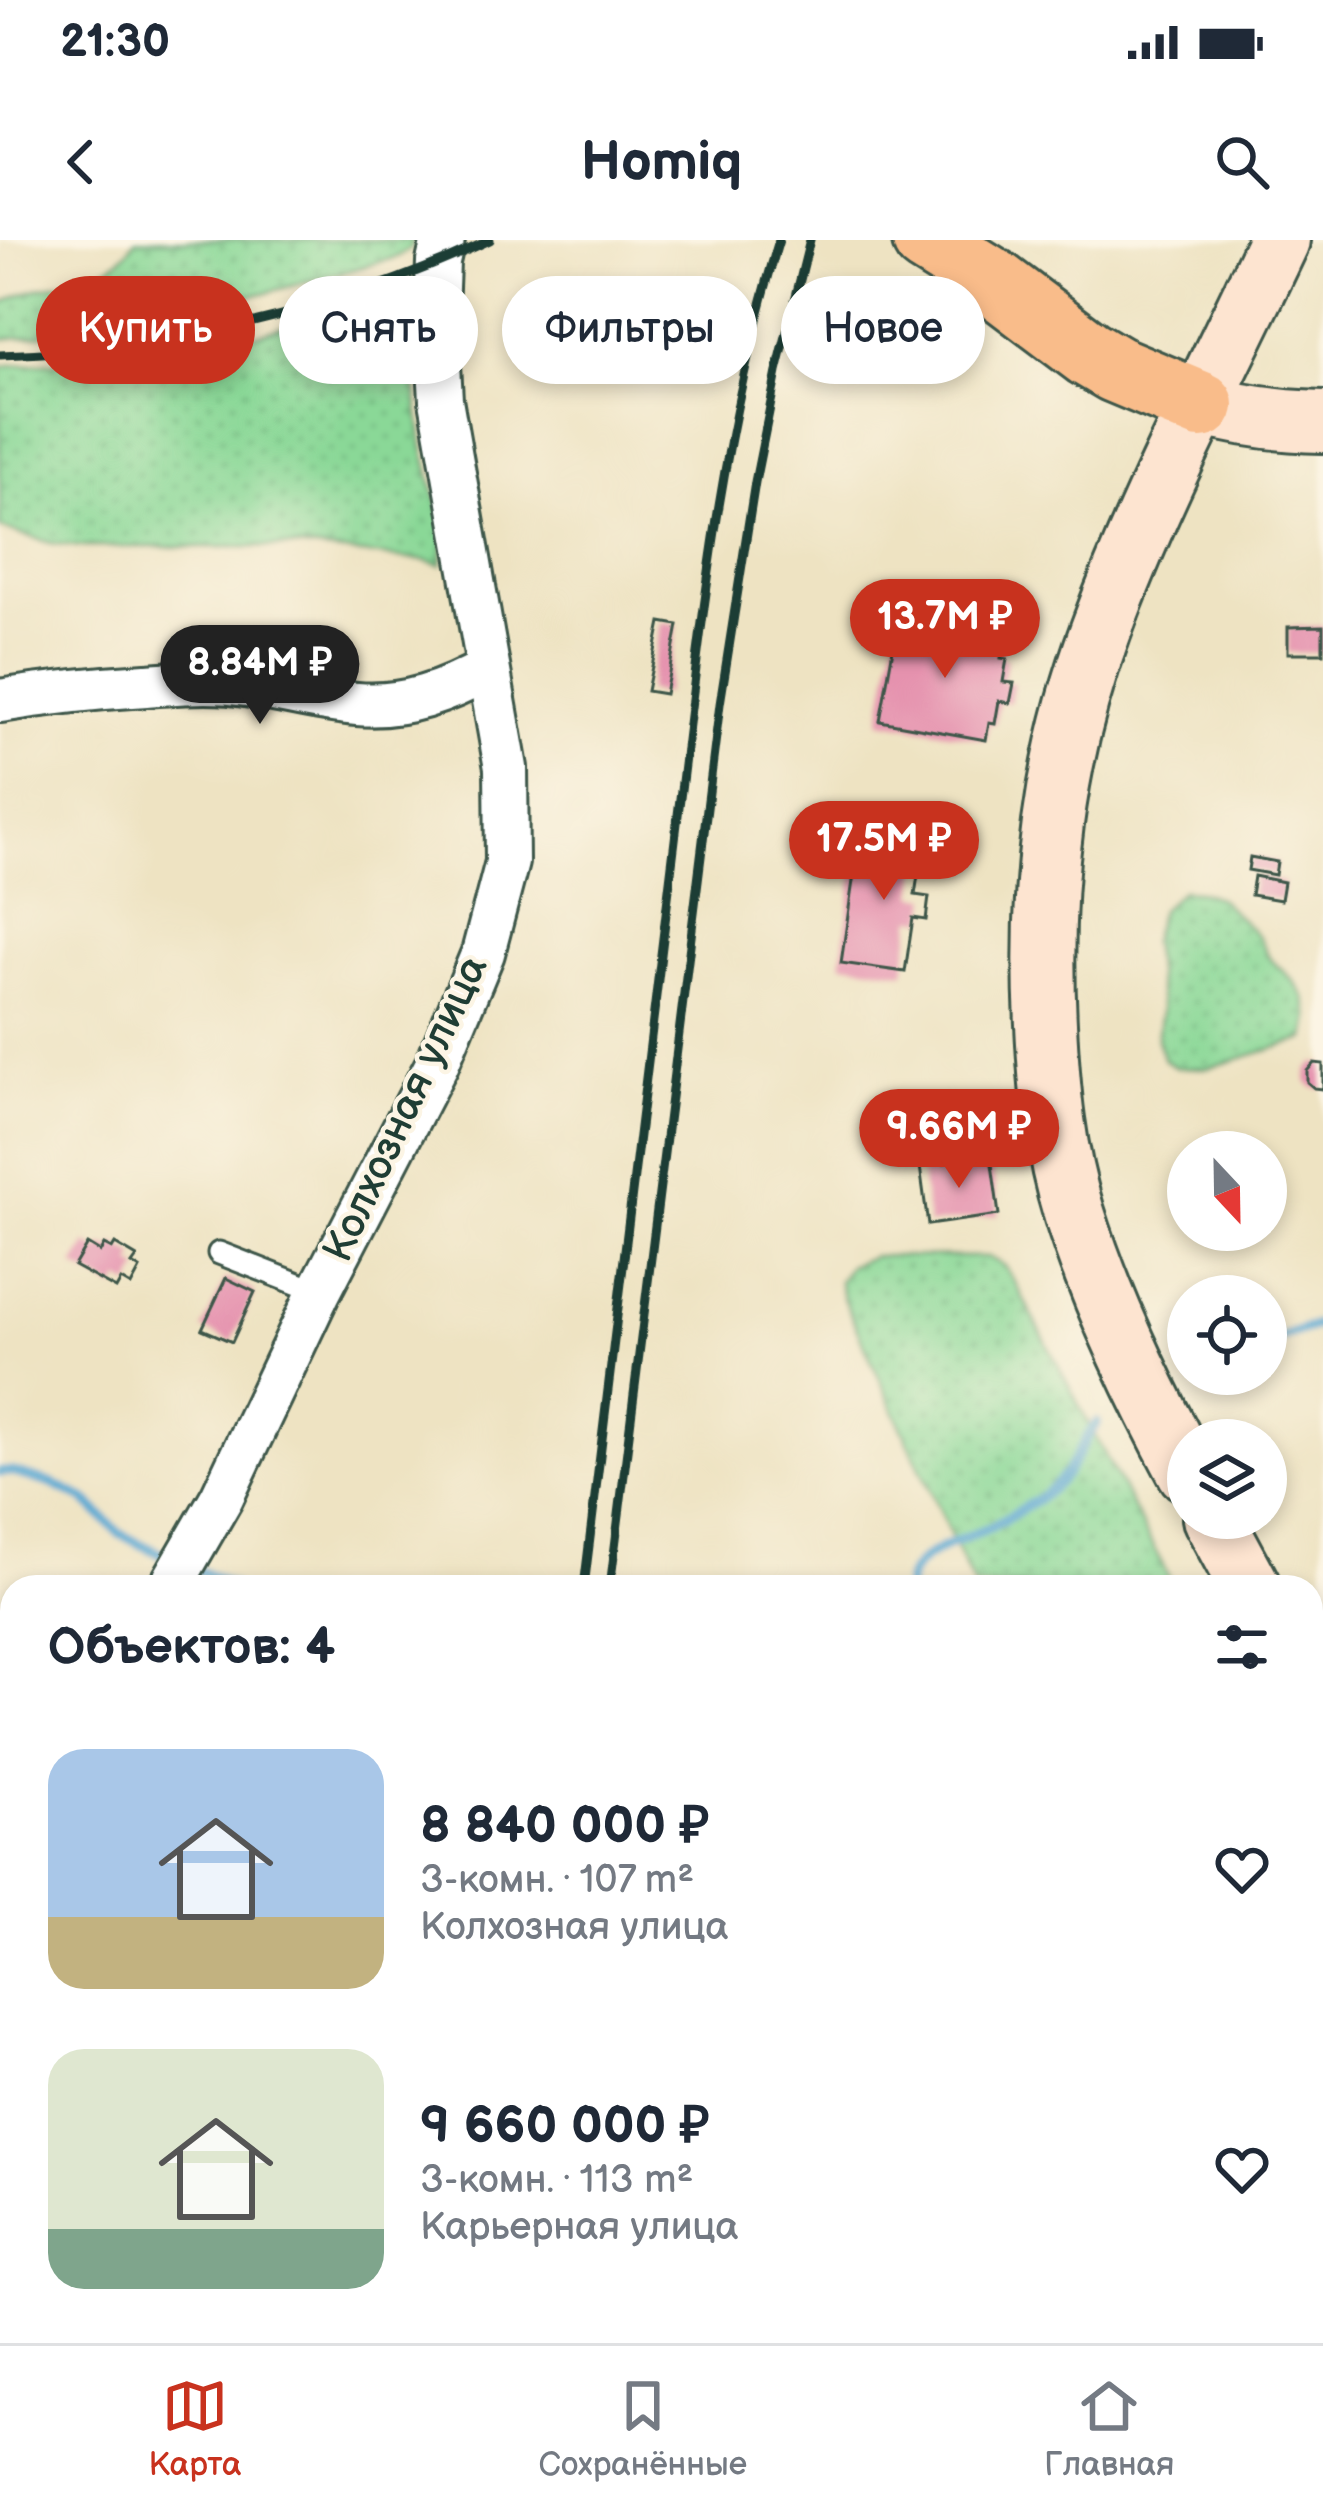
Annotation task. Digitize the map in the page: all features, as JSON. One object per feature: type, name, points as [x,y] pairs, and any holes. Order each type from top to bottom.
[{"type":"main road","points":[[926,240],[1115,369],[1201,406],[1235,415],[1323,422]]},
{"type":"main road","points":[[1167,1429],[1129,1352],[1074,1212],[1060,1154],[1052,1103],[1043,948],[1045,886],[1052,820],[1088,666],[1129,560],[1280,240]]},
{"type":"main road","points":[[1224,1539],[1244,1575]]},
{"type":"street","name":"Колхозная улица","points":[[177,1575],[244,1454],[319,1292],[437,1064],[483,953],[507,862],[506,768],[441,400],[436,312],[443,240]]},
{"type":"street","points":[[0,701],[86,688],[190,682],[230,683],[357,704],[400,702],[459,686],[488,669]]},
{"type":"lane","points":[[219,1252],[319,1292]]},
{"type":"green space","points":[[135,240],[413,240],[410,249],[397,257],[325,276],[279,276],[279,288],[255,295],[255,276],[87,276],[123,256]]},
{"type":"green space","points":[[35,290],[36,334],[0,339],[0,305]]},
{"type":"green space","points":[[279,328],[279,384],[415,384],[423,446],[446,521],[441,565],[297,547],[83,547],[0,528],[0,366],[36,364],[36,384],[255,384],[256,335]]},
{"type":"green space","points":[[1182,890],[1220,899],[1259,937],[1269,958],[1305,998],[1310,1017],[1306,1039],[1208,1068],[1176,1067],[1164,1060],[1157,1039],[1161,1011],[1151,941],[1160,910]]},
{"type":"green space","points":[[873,1256],[988,1257],[1003,1265],[1168,1575],[969,1575],[844,1300],[839,1281],[849,1266]]},
{"type":"building","points":[[898,621],[1004,641],[1003,682],[1014,683],[1010,703],[999,701],[986,740],[880,721]]},
{"type":"building","points":[[661,622],[678,625],[665,694],[647,691]]},
{"type":"building","points":[[1323,626],[1323,653],[1288,653],[1288,627]]},
{"type":"building","points":[[860,833],[923,842],[915,895],[929,897],[926,920],[913,918],[905,972],[841,963]]},
{"type":"building","points":[[1250,857],[1277,862],[1275,875],[1248,870]]},
{"type":"building","points":[[1254,876],[1284,882],[1281,900],[1251,895]]},
{"type":"building","points":[[1314,1063],[1323,1064],[1323,1089],[1307,1082],[1307,1071]]},
{"type":"building","points":[[991,1157],[999,1215],[928,1225],[920,1166]]},
{"type":"building","points":[[87,1244],[100,1252],[104,1245],[112,1249],[115,1244],[137,1257],[132,1264],[140,1269],[131,1286],[121,1280],[116,1289],[74,1266]]},
{"type":"building","points":[[226,1278],[255,1292],[232,1342],[202,1329]]},
{"type":"waterway","points":[[1287,1336],[1323,1323]]},
{"type":"waterway","points":[[910,1575],[927,1557],[993,1526],[1055,1485],[1097,1423]]},
{"type":"waterway","points":[[0,1472],[50,1483],[84,1499],[120,1534],[176,1561]]},
{"type":"waterway","points":[[193,1568],[208,1575]]},
{"type":"railway","points":[[0,355],[126,345],[251,323],[373,288],[490,240]]},
{"type":"railway","points":[[585,1575],[713,541],[741,389],[779,240]]},
{"type":"railway","points":[[611,1575],[720,704],[755,482],[810,240]]}]
